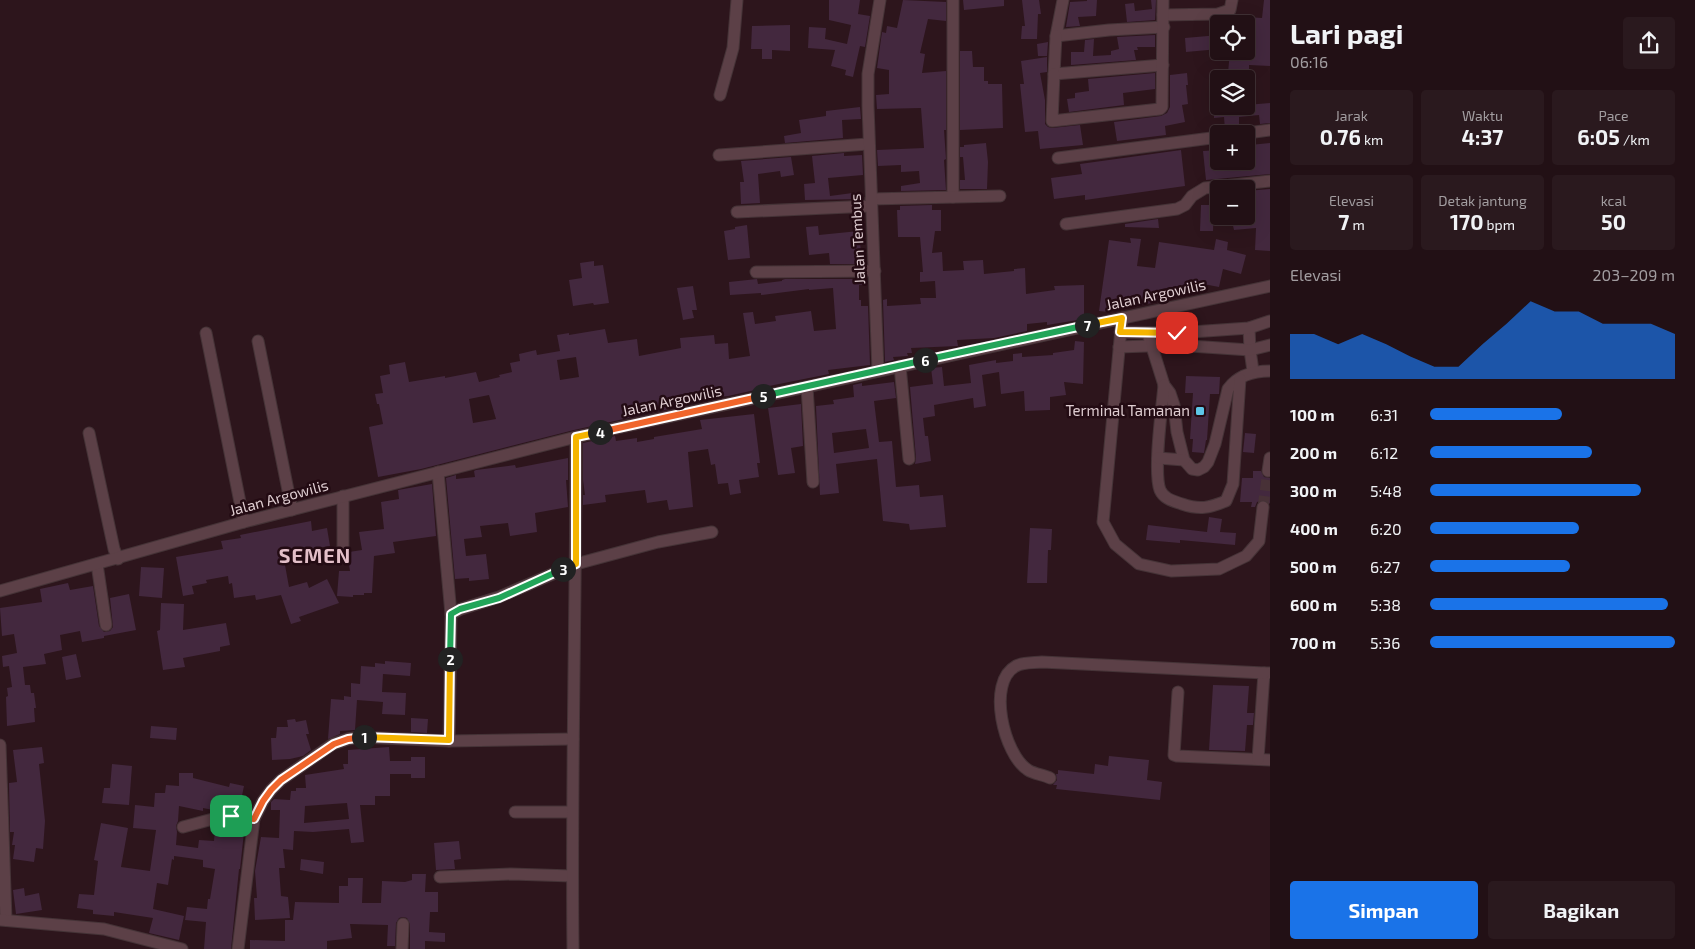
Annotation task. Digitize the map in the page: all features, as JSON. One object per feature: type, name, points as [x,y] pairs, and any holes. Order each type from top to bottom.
[{"type":"street","points":[[720,94],[733,48],[737,0]]},
{"type":"street","name":"Jalan Tembus","points":[[878,371],[868,144],[868,74],[880,0]]},
{"type":"street","points":[[953,197],[954,0]]},
{"type":"street","points":[[1063,0],[1056,36],[1052,121],[1160,110],[1162,106],[1163,0]]},
{"type":"street","points":[[1163,15],[1218,14],[1230,10],[1232,0]]},
{"type":"street","points":[[1056,36],[1109,30],[1164,27]]},
{"type":"street","points":[[1054,74],[1163,65]]},
{"type":"street","points":[[1255,132],[1270,130]]},
{"type":"street","points":[[1058,158],[1210,138]]},
{"type":"street","points":[[719,155],[868,144]]},
{"type":"street","points":[[1066,224],[1177,209],[1185,205],[1192,196],[1205,188],[1270,181]]},
{"type":"street","points":[[737,212],[953,197],[1000,196]]},
{"type":"street","points":[[756,272],[874,271]]},
{"type":"street","name":"Jalan Argowilis","points":[[0,591],[244,522],[576,437],[1270,286]]},
{"type":"street","points":[[1122,318],[1103,522],[1115,544],[1139,564],[1172,571],[1219,569],[1246,556],[1259,541],[1263,507]]},
{"type":"street","points":[[1120,332],[1148,334],[1249,328],[1270,321]]},
{"type":"street","points":[[1249,328],[1253,371]]},
{"type":"street","points":[[206,333],[244,522]]},
{"type":"street","points":[[1148,334],[1164,386],[1174,404],[1177,432],[1184,460],[1192,469],[1198,470],[1208,462],[1215,444],[1228,389],[1233,382],[1253,371],[1270,371]]},
{"type":"street","points":[[258,341],[292,510]]},
{"type":"street","points":[[1120,347],[1175,345],[1250,350],[1270,345]]},
{"type":"street","points":[[900,366],[909,459]]},
{"type":"street","points":[[1164,386],[1157,468],[1160,490],[1168,499],[1194,508],[1210,508],[1226,501],[1233,484],[1240,378]]},
{"type":"street","points":[[807,387],[813,482]]},
{"type":"street","points":[[89,432],[114,549],[118,559]]},
{"type":"street","points":[[573,949],[572,812],[576,437]]},
{"type":"street","points":[[1158,458],[1184,460]]},
{"type":"street","points":[[1268,471],[1270,458]]},
{"type":"street","points":[[438,472],[451,614],[449,740]]},
{"type":"street","points":[[343,496],[343,547]]},
{"type":"street","points":[[451,614],[460,609],[499,598],[576,564],[658,542],[712,532]]},
{"type":"street","points":[[97,564],[106,625]]},
{"type":"street","points":[[1050,778],[1028,770],[1015,754],[1005,734],[1001,690],[1005,676],[1015,666],[1042,662],[1267,673],[1258,759]]},
{"type":"street","points":[[1178,692],[1174,755],[1270,760]]},
{"type":"street","points":[[238,949],[254,819],[263,801],[281,780],[334,744],[360,737],[449,740],[573,739]]},
{"type":"street","points":[[0,745],[3,920],[104,929],[182,949]]},
{"type":"street","points":[[515,812],[572,812]]},
{"type":"street","points":[[183,826],[224,816],[254,819]]},
{"type":"street","points":[[440,877],[511,874],[572,876]]},
{"type":"street","points":[[402,949],[403,924]]},
{"type":"building","points":[[829,0],[860,0],[858,14],[870,16],[865,47],[860,46],[853,77],[845,75],[846,70],[831,66],[835,50],[808,48],[809,27],[826,28],[825,39],[847,44],[851,25],[829,20]]},
{"type":"building","points":[[903,0],[946,2],[946,21],[928,19],[920,53],[925,54],[922,73],[946,71],[946,130],[944,130],[946,159],[944,160],[946,190],[901,191],[901,186],[920,183],[919,171],[901,172],[901,165],[878,166],[877,150],[924,148],[921,108],[877,109],[876,95],[889,94],[889,70],[877,68],[882,32],[886,33],[887,26],[897,28]]},
{"type":"building","points":[[963,0],[1004,0],[1004,6],[964,10]]},
{"type":"building","points":[[1022,0],[1039,0],[1041,14],[1038,14],[1037,39],[1021,39],[1022,26],[1025,26]]},
{"type":"building","points":[[1097,0],[1096,16],[1078,17],[1080,26],[1066,27],[1070,2]]},
{"type":"building","points":[[1151,0],[1156,0],[1155,20],[1127,22],[1125,4],[1134,3],[1135,11],[1152,9]]},
{"type":"building","points":[[1264,0],[1270,0],[1270,66],[1249,65],[1249,70],[1228,70],[1229,60],[1255,60],[1255,18],[1262,18]]},
{"type":"building","points":[[790,25],[790,51],[772,50],[772,59],[762,59],[762,49],[751,49],[752,26]]},
{"type":"building","points":[[1155,35],[1155,47],[1137,47],[1138,50],[1134,50],[1136,60],[1071,65],[1071,52],[1084,52],[1085,40],[1094,39],[1093,56],[1111,55],[1111,51],[1119,49],[1117,37]]},
{"type":"building","points":[[1210,36],[1210,50],[1186,52],[1185,38]]},
{"type":"building","points":[[1048,42],[1047,56],[1038,56],[1037,44]]},
{"type":"building","points":[[960,51],[972,51],[973,67],[984,67],[984,81],[988,81],[988,84],[1002,84],[1003,128],[960,130]]},
{"type":"building","points":[[1047,57],[1047,72],[1040,73],[1045,100],[1045,124],[1052,128],[1080,125],[1083,145],[1040,149],[1038,131],[1025,132],[1020,84],[1024,84],[1021,61]]},
{"type":"building","points":[[1155,73],[1155,89],[1123,93],[1124,105],[1069,112],[1067,99],[1075,98],[1075,93],[1089,91],[1088,79]]},
{"type":"building","points":[[1187,73],[1188,104],[1182,105],[1185,122],[1165,126],[1166,135],[1117,141],[1114,122],[1161,116],[1167,113],[1170,107],[1170,75]]},
{"type":"building","points":[[1270,103],[1270,123],[1260,124],[1259,115],[1239,117],[1239,125],[1225,125],[1224,117],[1214,118],[1214,115],[1255,115],[1255,104]]},
{"type":"building","points":[[860,107],[861,119],[842,120],[843,138],[785,143],[784,136],[801,133],[799,120],[826,116],[826,111]]},
{"type":"building","points":[[986,143],[988,162],[987,189],[960,189],[960,180],[965,180],[960,147]]},
{"type":"building","points":[[1270,143],[1270,174],[1206,180],[1203,151],[1210,151],[1210,170],[1255,170],[1255,144]]},
{"type":"building","points":[[1181,150],[1185,186],[1085,200],[1085,195],[1054,199],[1051,178],[1082,174],[1080,164]]},
{"type":"building","points":[[844,153],[844,156],[862,155],[863,175],[828,178],[830,196],[860,192],[861,199],[805,200],[804,184],[815,183],[812,156]]},
{"type":"building","points":[[791,157],[794,175],[781,177],[780,171],[758,174],[760,203],[741,204],[740,182],[744,182],[741,161]]},
{"type":"building","points":[[1270,189],[1270,251],[1255,250],[1256,228],[1234,230],[1233,225],[1255,225],[1255,190]]},
{"type":"building","points":[[932,205],[932,210],[941,210],[941,231],[935,231],[932,253],[942,252],[943,271],[964,270],[963,261],[983,260],[984,274],[1025,268],[1026,294],[1055,290],[1054,286],[1084,285],[1084,319],[1047,325],[1047,322],[1027,324],[1027,331],[994,338],[957,340],[958,346],[911,348],[912,353],[907,353],[908,356],[893,357],[894,360],[885,362],[883,300],[887,299],[887,306],[921,304],[920,298],[936,298],[935,281],[920,282],[920,272],[923,272],[920,237],[898,237],[897,210],[900,210],[900,206]]},
{"type":"building","points":[[1201,205],[1210,205],[1210,225],[1213,225],[1213,231],[1200,231]]},
{"type":"building","points":[[1158,219],[1159,228],[1125,227],[1125,224]]},
{"type":"building","points":[[747,225],[750,258],[728,260],[724,231]]},
{"type":"building","points":[[818,226],[819,235],[859,231],[862,264],[830,264],[829,253],[809,255],[806,227]]},
{"type":"building","points":[[1130,238],[1141,239],[1137,266],[1155,268],[1159,242],[1214,250],[1216,239],[1228,242],[1227,250],[1246,255],[1241,274],[1223,269],[1219,287],[1193,282],[1191,294],[1164,289],[1162,301],[1131,307],[1132,303],[1111,300],[1109,312],[1099,311],[1109,240],[1131,243]]},
{"type":"building","points":[[594,261],[594,266],[603,265],[609,303],[573,306],[569,280],[582,278],[580,263]]},
{"type":"building","points":[[757,279],[758,284],[785,279],[865,279],[866,285],[859,285],[859,300],[861,300],[861,306],[868,306],[870,365],[828,370],[829,374],[728,396],[686,401],[687,405],[574,430],[421,469],[378,477],[369,427],[383,424],[375,394],[383,393],[380,376],[390,374],[389,365],[405,362],[409,382],[476,372],[479,382],[512,372],[510,363],[520,361],[519,354],[536,350],[537,355],[560,351],[557,335],[569,333],[569,335],[605,329],[608,343],[637,339],[639,356],[681,348],[680,338],[714,335],[715,344],[728,343],[729,359],[750,356],[743,313],[753,312],[755,324],[776,321],[775,316],[811,311],[814,331],[836,329],[833,288],[761,295],[761,293],[730,295],[729,282]],"holes":[[[576,357],[579,377],[560,380],[557,360]],[[489,395],[496,419],[473,423],[469,399]]]},
{"type":"building","points":[[693,286],[697,310],[692,310],[694,318],[683,320],[677,288]]},
{"type":"building","points":[[1075,341],[1084,342],[1083,384],[1064,382],[1066,395],[1050,397],[1050,410],[1025,411],[1024,391],[1001,394],[999,372],[982,375],[986,406],[974,408],[973,398],[934,405],[935,416],[923,418],[925,436],[928,436],[931,461],[915,464],[910,387],[933,384],[931,368],[942,367],[944,386],[971,383],[969,365],[996,360],[996,363],[1013,361],[1013,354],[1022,353],[1022,357],[1053,355],[1053,353],[1074,350]]},
{"type":"building","points":[[1186,376],[1220,377],[1219,394],[1210,394],[1207,440],[1204,453],[1192,452],[1193,439],[1190,439],[1193,393],[1185,393]]},
{"type":"building","points":[[894,382],[896,398],[874,401],[879,442],[892,441],[896,487],[919,485],[920,497],[943,495],[946,527],[910,530],[909,524],[883,521],[877,459],[836,464],[839,493],[820,495],[816,406],[834,404],[833,400],[854,397],[853,385],[862,383],[862,386]],"holes":[[[866,429],[869,448],[834,453],[832,433]]]},
{"type":"building","points":[[801,404],[803,446],[791,448],[795,473],[778,475],[768,408]]},
{"type":"building","points":[[754,414],[760,463],[757,463],[759,477],[739,480],[741,493],[730,495],[728,483],[718,484],[715,464],[711,465],[708,449],[688,452],[693,507],[669,510],[667,500],[647,503],[645,490],[605,495],[606,502],[583,505],[583,495],[585,495],[583,443],[615,436],[616,441],[637,438],[637,442],[654,439],[654,437],[702,429],[700,420]]},
{"type":"building","points":[[1245,433],[1256,434],[1254,453],[1243,452]]},
{"type":"building","points":[[568,458],[568,480],[566,480],[568,507],[535,513],[537,532],[510,536],[508,523],[480,526],[482,537],[464,539],[466,556],[486,554],[489,579],[469,581],[469,578],[455,579],[446,478],[456,475],[456,479],[475,477],[474,471],[476,470],[515,465],[516,468]]},
{"type":"building","points":[[1253,471],[1261,471],[1264,477],[1270,478],[1270,504],[1268,501],[1263,500],[1257,502],[1255,507],[1251,507],[1252,502],[1240,502],[1242,478],[1253,478]]},
{"type":"building","points":[[432,484],[436,536],[393,542],[395,553],[374,556],[372,593],[353,595],[353,597],[337,596],[339,571],[350,571],[347,553],[362,550],[359,532],[384,529],[381,502],[399,499],[398,490]]},
{"type":"building","points":[[1209,517],[1222,519],[1220,532],[1236,533],[1235,545],[1180,540],[1180,543],[1146,540],[1148,525],[1207,532]]},
{"type":"building","points":[[311,521],[312,531],[327,528],[330,546],[293,552],[295,563],[285,565],[289,587],[307,582],[309,588],[327,579],[339,603],[299,617],[301,621],[291,624],[281,595],[256,600],[255,595],[234,598],[232,583],[229,584],[228,576],[206,580],[207,583],[192,586],[194,594],[183,596],[176,557],[223,549],[221,541],[241,538],[240,535]]},
{"type":"building","points":[[1030,528],[1052,529],[1051,550],[1048,550],[1047,583],[1027,583]]},
{"type":"building","points":[[141,567],[164,568],[162,598],[139,596]]},
{"type":"building","points":[[68,583],[70,590],[93,586],[99,626],[104,632],[110,631],[113,627],[110,598],[129,594],[136,630],[82,642],[80,631],[60,635],[62,650],[44,654],[46,664],[23,667],[25,685],[30,685],[31,693],[34,693],[35,722],[7,726],[7,688],[12,687],[9,666],[3,667],[2,656],[17,653],[14,634],[2,636],[0,608],[42,602],[40,589]]},
{"type":"building","points":[[161,603],[184,604],[183,630],[226,623],[230,645],[220,647],[220,651],[183,658],[185,667],[163,670],[157,631],[160,630]]},
{"type":"building","points":[[76,654],[81,677],[66,680],[62,657]]},
{"type":"building","points":[[385,661],[411,663],[410,676],[383,674],[382,692],[406,693],[405,715],[382,714],[383,702],[357,700],[355,730],[340,731],[340,734],[328,739],[331,699],[344,700],[344,696],[351,697],[351,683],[360,684],[361,666],[375,667],[375,663],[385,664]]},
{"type":"building","points":[[1213,685],[1249,686],[1247,713],[1254,713],[1253,725],[1247,725],[1245,751],[1209,750]]},
{"type":"building","points":[[411,718],[428,719],[427,733],[411,732]]},
{"type":"building","points":[[295,719],[296,722],[306,720],[309,734],[306,734],[311,750],[303,756],[272,760],[271,738],[276,738],[277,727],[288,727],[287,720]]},
{"type":"building","points":[[151,726],[177,728],[176,740],[150,738]]},
{"type":"building","points":[[42,747],[44,763],[39,764],[45,821],[43,849],[36,848],[34,862],[13,859],[15,845],[12,845],[14,832],[10,832],[9,783],[17,782],[13,750]]},
{"type":"building","points":[[389,747],[390,761],[411,761],[411,757],[425,757],[425,778],[411,778],[411,774],[390,774],[390,796],[375,796],[375,805],[360,805],[364,842],[351,843],[349,829],[313,832],[294,831],[293,850],[283,849],[285,868],[279,868],[281,896],[288,897],[290,918],[255,920],[254,898],[257,898],[255,871],[261,837],[279,838],[280,810],[271,810],[271,802],[274,799],[290,800],[291,791],[296,791],[296,788],[306,788],[305,775],[344,769],[343,764],[348,764],[348,750]],"holes":[[[347,803],[349,819],[304,823],[305,806]]]},
{"type":"building","points":[[1109,756],[1149,760],[1147,780],[1162,782],[1160,800],[1056,789],[1057,785],[1053,785],[1057,780],[1056,774],[1058,774],[1058,770],[1094,774],[1095,764],[1108,766]]},
{"type":"building","points":[[112,764],[132,766],[129,805],[102,803],[104,788],[110,788]]},
{"type":"building","points":[[179,773],[193,773],[193,778],[229,787],[230,783],[244,786],[239,810],[214,807],[213,810],[203,808],[203,811],[179,806],[176,826],[176,845],[198,848],[199,840],[214,841],[215,829],[244,832],[231,949],[204,949],[206,922],[185,920],[187,907],[207,909],[208,899],[210,899],[215,869],[203,867],[203,860],[174,856],[168,885],[157,883],[153,909],[184,916],[179,940],[149,933],[153,918],[114,912],[114,916],[93,914],[93,910],[77,908],[79,894],[94,895],[98,861],[94,860],[101,823],[128,828],[121,867],[150,871],[156,830],[133,828],[135,805],[154,807],[155,793],[165,793],[166,785],[179,786]]},
{"type":"building","points":[[459,841],[461,859],[454,860],[455,869],[436,870],[434,843]]},
{"type":"building","points":[[301,859],[324,862],[323,874],[300,870]]},
{"type":"building","points":[[412,874],[426,874],[425,892],[438,892],[438,912],[430,912],[429,932],[445,933],[445,942],[425,941],[425,949],[410,949],[410,924],[407,918],[403,917],[399,918],[396,923],[395,946],[387,946],[388,925],[350,924],[352,938],[327,941],[327,949],[250,949],[250,940],[285,941],[285,920],[293,920],[295,902],[339,903],[339,886],[348,886],[348,878],[363,878],[362,903],[381,903],[382,881],[405,882],[412,880]]},
{"type":"building","points":[[24,888],[25,896],[39,893],[42,910],[16,914],[13,890]]},
{"type":"tunnel","points":[[1263,507],[1268,471]]},
{"type":"place","name":"Terminal Tamanan","points":[[1200,411]]},
{"type":"district","name":"SEMEN","points":[[315,556]]},
{"type":"route","points":[[231,816],[254,819],[263,801],[281,780],[334,744],[348,739],[360,737],[449,740],[451,614],[460,609],[499,598],[576,564],[576,437],[1122,318],[1120,332],[1148,334],[1177,333]]}]
